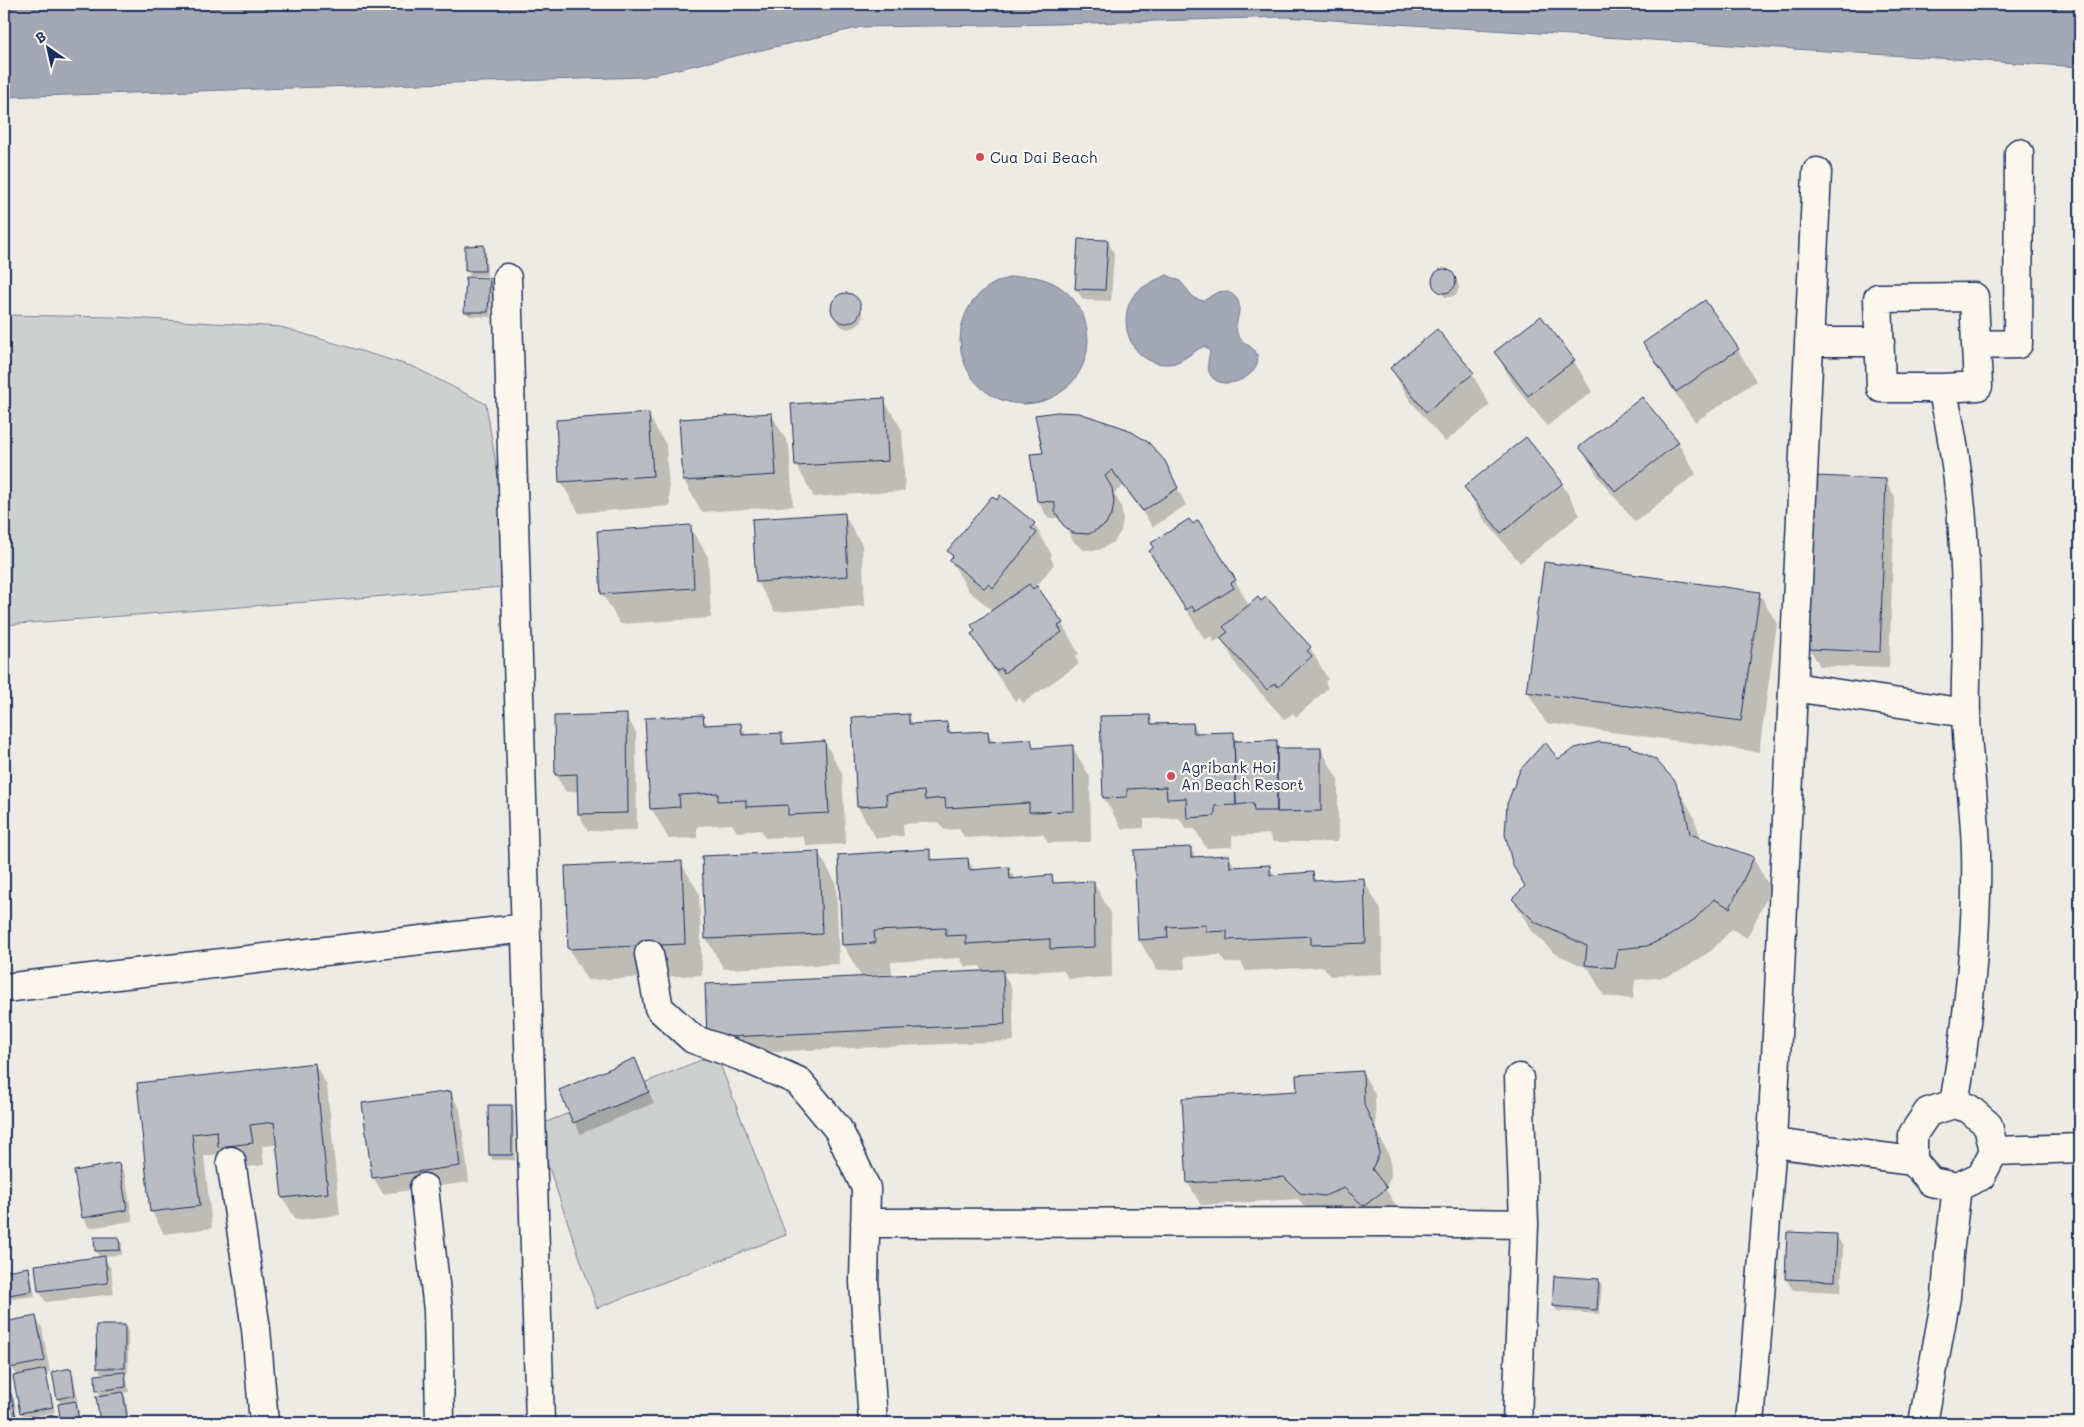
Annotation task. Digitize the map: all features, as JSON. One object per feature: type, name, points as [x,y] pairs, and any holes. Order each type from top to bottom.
[{"type":"street","points":[[1976,345],[2018,344],[2019,153]]},
{"type":"street","points":[[1750,1423],[1772,1143],[1817,172]]},
{"type":"street","points":[[507,278],[540,1423]]},
{"type":"street","points":[[1974,297],[1978,386],[1881,388],[1880,342],[1878,298],[1974,297]]},
{"type":"street","points":[[1809,342],[1880,342]]},
{"type":"street","points":[[1942,388],[1952,434],[1962,517],[1967,636],[1966,713],[1976,851],[1975,934],[1966,1031],[1954,1104]]},
{"type":"street","points":[[1793,687],[1966,713]]},
{"type":"street","points":[[4,988],[526,928]]},
{"type":"street","points":[[649,954],[659,1008],[693,1039],[743,1057],[798,1081],[838,1129],[866,1188],[864,1282],[873,1423]]},
{"type":"street","points":[[1517,1423],[1524,1224],[1519,1078]]},
{"type":"street","points":[[1954,1104],[1968,1108],[1988,1125],[1994,1151],[1981,1176],[1957,1187],[1930,1182],[1913,1161],[1913,1134],[1928,1112],[1954,1104]]},
{"type":"street","points":[[1772,1143],[1913,1161]]},
{"type":"street","points":[[1994,1151],[2080,1148]]},
{"type":"street","points":[[231,1161],[256,1329],[264,1423]]},
{"type":"street","points":[[1923,1423],[1946,1297],[1948,1254],[1957,1187]]},
{"type":"street","points":[[424,1188],[438,1310],[440,1423]]},
{"type":"street","points":[[865,1222],[1524,1224]]},
{"type":"shaded area","points":[[4,4],[2080,4],[2080,67],[1285,17],[1057,24],[862,27],[643,77],[4,97]]},
{"type":"shaded area","points":[[1167,275],[1180,281],[1194,298],[1203,301],[1218,292],[1225,291],[1237,299],[1239,310],[1237,332],[1239,337],[1255,351],[1258,359],[1253,371],[1240,380],[1223,383],[1216,381],[1211,375],[1208,367],[1210,352],[1205,346],[1178,362],[1168,364],[1156,363],[1137,351],[1127,332],[1126,320],[1132,298],[1143,287]]},
{"type":"shaded area","points":[[1024,276],[1048,281],[1060,287],[1069,295],[1077,304],[1083,316],[1088,340],[1083,364],[1077,376],[1069,385],[1060,393],[1048,399],[1024,404],[1000,399],[988,393],[979,385],[971,376],[965,364],[960,340],[965,316],[971,304],[979,295],[988,287],[1000,281]]},
{"type":"shaded area","points":[[4,315],[114,317],[281,327],[414,367],[486,404],[516,586],[4,625]]},
{"type":"shaded area","points":[[716,1054],[786,1235],[597,1308],[545,1156],[544,1123]]},
{"type":"building","points":[[1078,239],[1108,240],[1105,290],[1075,289]]},
{"type":"building","points":[[484,245],[485,271],[465,271],[465,246]]},
{"type":"building","points":[[1444,269],[1452,273],[1456,281],[1452,289],[1444,293],[1436,289],[1432,281],[1436,273]]},
{"type":"building","points":[[466,277],[490,278],[488,312],[464,312]]},
{"type":"building","points":[[846,293],[857,297],[861,308],[857,319],[846,323],[835,319],[831,308],[835,297]]},
{"type":"building","points":[[1705,300],[1739,349],[1676,392],[1643,343]]},
{"type":"building","points":[[1541,316],[1575,360],[1528,396],[1494,352]]},
{"type":"building","points":[[1437,329],[1474,373],[1426,412],[1390,368]]},
{"type":"building","points":[[1642,397],[1679,442],[1616,492],[1579,447]]},
{"type":"building","points":[[885,398],[888,461],[795,466],[791,404]]},
{"type":"building","points":[[1057,412],[1079,413],[1127,429],[1148,442],[1165,461],[1178,488],[1143,511],[1112,470],[1105,476],[1112,488],[1114,502],[1112,514],[1105,525],[1089,534],[1073,533],[1063,525],[1055,511],[1055,502],[1037,501],[1030,454],[1043,453],[1035,415]]},
{"type":"building","points":[[649,413],[653,476],[559,482],[556,420]]},
{"type":"building","points":[[772,413],[776,475],[683,481],[679,419]]},
{"type":"building","points":[[1526,437],[1563,483],[1501,533],[1464,487]]},
{"type":"building","points":[[1815,476],[1886,479],[1880,652],[1809,649]]},
{"type":"building","points":[[1000,495],[1035,523],[1031,528],[1037,533],[993,588],[988,584],[984,588],[949,560],[953,556],[947,551],[992,496],[997,500]]},
{"type":"building","points":[[845,513],[848,576],[756,582],[752,519]]},
{"type":"building","points":[[1189,519],[1193,524],[1198,520],[1236,580],[1231,583],[1234,588],[1195,612],[1192,606],[1186,610],[1149,551],[1154,547],[1151,543]]},
{"type":"building","points":[[691,525],[694,588],[601,594],[597,531]]},
{"type":"building","points":[[1544,562],[1760,592],[1741,721],[1526,692]]},
{"type":"building","points":[[1029,584],[1033,589],[1037,586],[1063,623],[1058,626],[1062,632],[1004,673],[1001,668],[996,671],[971,634],[975,631],[971,625]]},
{"type":"building","points":[[1258,597],[1261,601],[1266,597],[1311,647],[1307,651],[1312,656],[1278,687],[1275,683],[1267,690],[1220,638],[1228,632],[1223,627]]},
{"type":"building","points":[[627,714],[628,813],[578,814],[577,774],[555,775],[554,716]]},
{"type":"building","points":[[909,714],[909,724],[947,722],[948,733],[988,731],[989,742],[1031,739],[1033,748],[1073,745],[1074,811],[1029,812],[1029,803],[946,808],[945,798],[925,800],[924,791],[886,794],[887,805],[857,807],[852,717]]},
{"type":"building","points":[[703,715],[704,725],[741,723],[742,735],[782,733],[782,744],[825,741],[829,813],[788,815],[788,805],[746,807],[746,800],[718,801],[718,793],[679,795],[680,807],[650,809],[645,718]]},
{"type":"building","points":[[1150,715],[1151,724],[1193,723],[1194,733],[1234,732],[1236,805],[1215,806],[1215,816],[1187,818],[1186,798],[1167,799],[1166,787],[1127,789],[1127,797],[1103,798],[1100,716]]},
{"type":"building","points":[[1277,740],[1277,811],[1254,811],[1253,803],[1236,805],[1234,741]]},
{"type":"building","points":[[1545,742],[1558,759],[1575,748],[1599,742],[1627,745],[1655,759],[1675,781],[1685,808],[1690,834],[1754,857],[1730,908],[1714,899],[1695,919],[1669,936],[1647,946],[1618,949],[1615,968],[1585,965],[1587,946],[1535,922],[1512,899],[1525,886],[1513,866],[1505,834],[1507,804],[1520,770]]},
{"type":"building","points":[[1277,748],[1321,748],[1321,811],[1277,812]]},
{"type":"building","points":[[1191,847],[1191,857],[1229,855],[1230,867],[1270,865],[1270,875],[1313,872],[1314,881],[1364,878],[1366,943],[1311,945],[1311,936],[1227,940],[1227,931],[1206,932],[1206,925],[1167,927],[1168,938],[1138,940],[1134,850]]},
{"type":"building","points":[[930,849],[930,860],[968,858],[969,870],[1009,867],[1010,879],[1052,875],[1053,883],[1094,881],[1095,947],[1050,949],[1050,939],[966,944],[966,935],[946,936],[946,928],[874,931],[875,943],[842,945],[838,855]]},
{"type":"building","points":[[819,851],[822,934],[705,939],[702,856]]},
{"type":"building","points":[[682,861],[685,944],[568,949],[565,866]]},
{"type":"building","points":[[1003,970],[1005,1024],[707,1038],[705,984]]},
{"type":"building","points":[[635,1058],[649,1092],[573,1123],[559,1090]]},
{"type":"building","points":[[315,1063],[328,1193],[282,1198],[274,1122],[250,1125],[253,1143],[218,1147],[217,1131],[192,1134],[200,1206],[150,1212],[137,1083]]},
{"type":"building","points":[[1363,1071],[1364,1105],[1378,1135],[1379,1154],[1372,1169],[1387,1188],[1364,1206],[1344,1188],[1324,1196],[1300,1193],[1284,1177],[1187,1183],[1182,1098],[1297,1091],[1296,1075]]},
{"type":"building","points":[[451,1091],[460,1166],[372,1178],[362,1103]]},
{"type":"building","points":[[488,1105],[512,1105],[512,1155],[489,1155]]},
{"type":"building","points":[[119,1163],[127,1210],[82,1218],[74,1171]]},
{"type":"building","points":[[1787,1232],[1837,1234],[1835,1281],[1785,1279]]},
{"type":"building","points":[[94,1237],[119,1237],[120,1250],[95,1251]]},
{"type":"building","points":[[105,1256],[108,1283],[38,1291],[35,1265]]},
{"type":"building","points":[[29,1267],[32,1291],[8,1295],[5,1271]]},
{"type":"building","points":[[1554,1276],[1599,1279],[1597,1310],[1552,1306]]},
{"type":"building","points":[[36,1316],[45,1361],[10,1368],[4,1335],[4,1322]]},
{"type":"building","points":[[96,1325],[125,1325],[125,1368],[97,1368]]},
{"type":"building","points":[[4,1362],[10,1389],[4,1390]]},
{"type":"building","points":[[71,1368],[75,1395],[57,1399],[52,1372]]},
{"type":"building","points":[[45,1369],[53,1407],[20,1413],[13,1376]]},
{"type":"building","points":[[125,1372],[126,1387],[96,1391],[95,1375]]},
{"type":"building","points":[[123,1392],[128,1423],[100,1423],[96,1396]]},
{"type":"building","points":[[11,1393],[17,1423],[4,1423],[4,1394]]},
{"type":"building","points":[[76,1401],[79,1423],[61,1423],[58,1404]]},
{"type":"building","points":[[54,1415],[55,1423],[20,1423],[20,1422]]},
{"type":"place","name":"Cua Dai Beach","points":[[980,157]]},
{"type":"place","name":"Agribank Hoi An Beach Resort","points":[[1171,776]]}]
